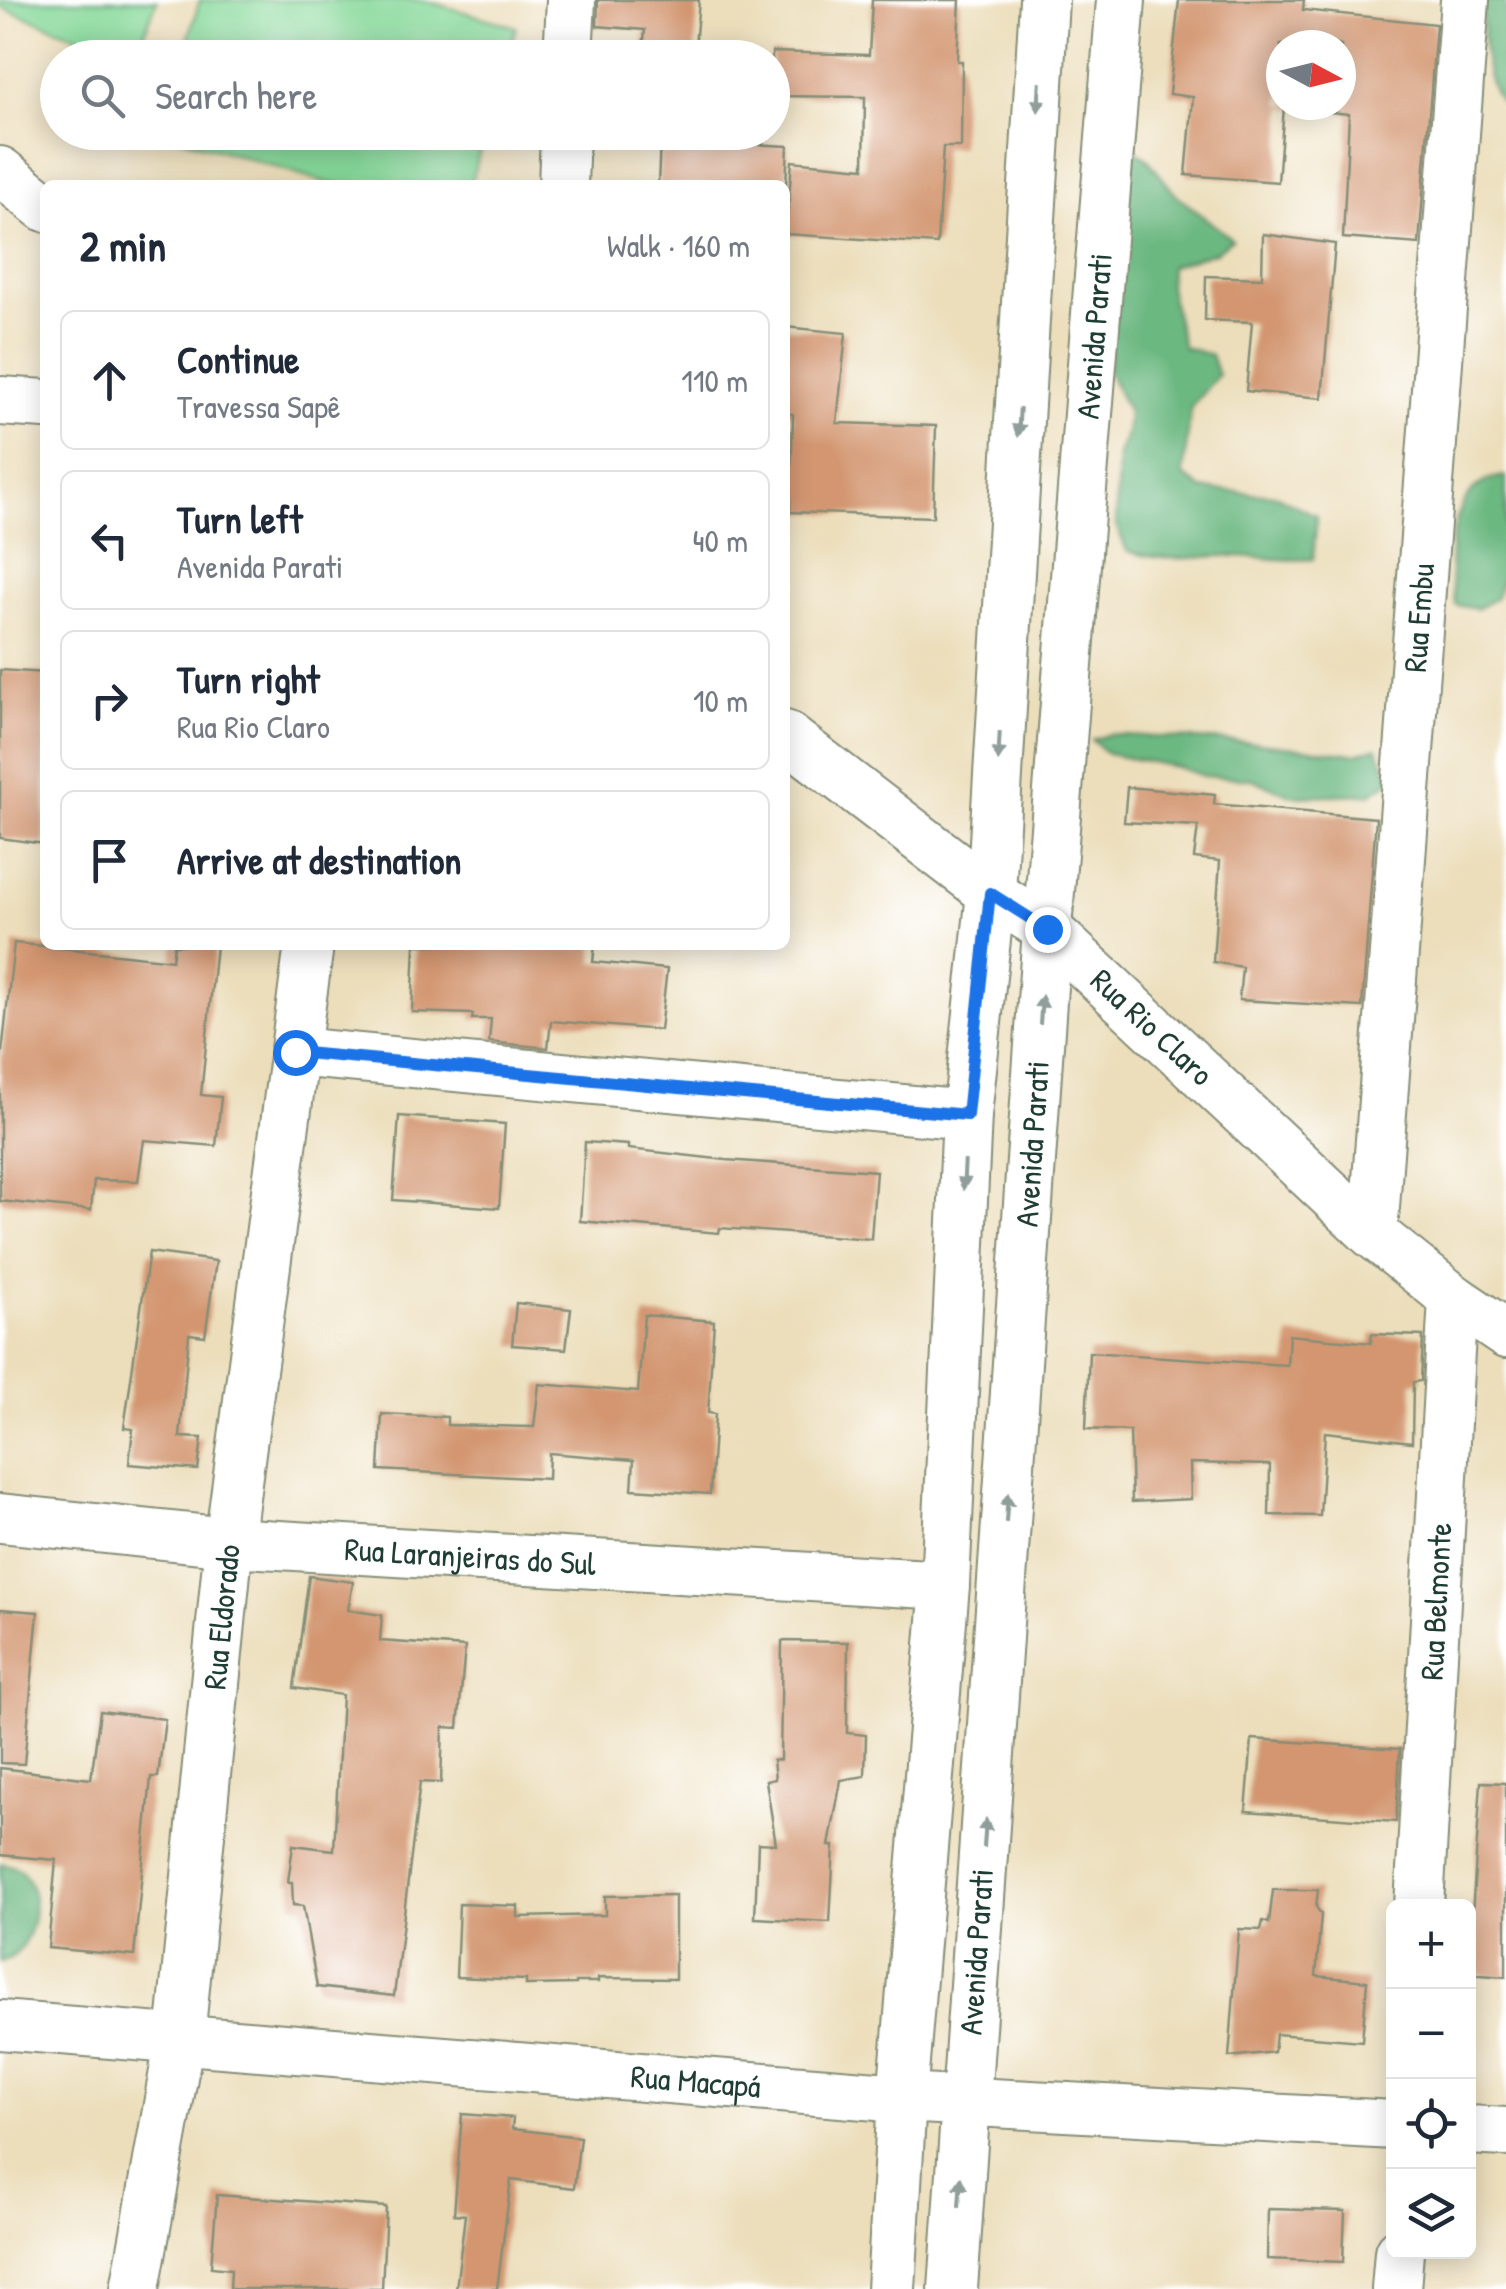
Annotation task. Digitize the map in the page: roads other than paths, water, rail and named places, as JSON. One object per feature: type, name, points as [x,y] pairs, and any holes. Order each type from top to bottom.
[{"type":"street","points":[[569,40],[571,0]]},
{"type":"street","name":"Avenida Parati","points":[[891,2289],[902,2098],[944,1585],[967,1115],[990,893],[1044,0]]},
{"type":"street","name":"Avenida Parati","points":[[953,2289],[1047,929],[1121,0]]},
{"type":"street","name":"Rua Embu","points":[[1373,1234],[1464,0]]},
{"type":"street","points":[[563,180],[565,150]]},
{"type":"street","points":[[0,171],[40,203]]},
{"type":"street","points":[[0,400],[40,404]]},
{"type":"street","name":"Rua Rio Claro","points":[[790,739],[990,893],[1047,929],[1373,1234],[1452,1298],[1506,1334]]},
{"type":"street","name":"Rua Eldorado","points":[[136,2289],[180,2038],[228,1542],[309,950]]},
{"type":"street","points":[[295,1052],[967,1115]]},
{"type":"street","name":"Rua Belmonte","points":[[1419,1899],[1452,1298]]},
{"type":"street","name":"Rua Laranjeiras do Sul","points":[[0,1518],[228,1542],[944,1585]]},
{"type":"street","name":"Rua Macapá","points":[[0,2024],[902,2098],[1386,2125]]},
{"type":"street","points":[[1476,2130],[1506,2132]]},
{"type":"street","points":[[1396,2289],[1398,2259]]}]
